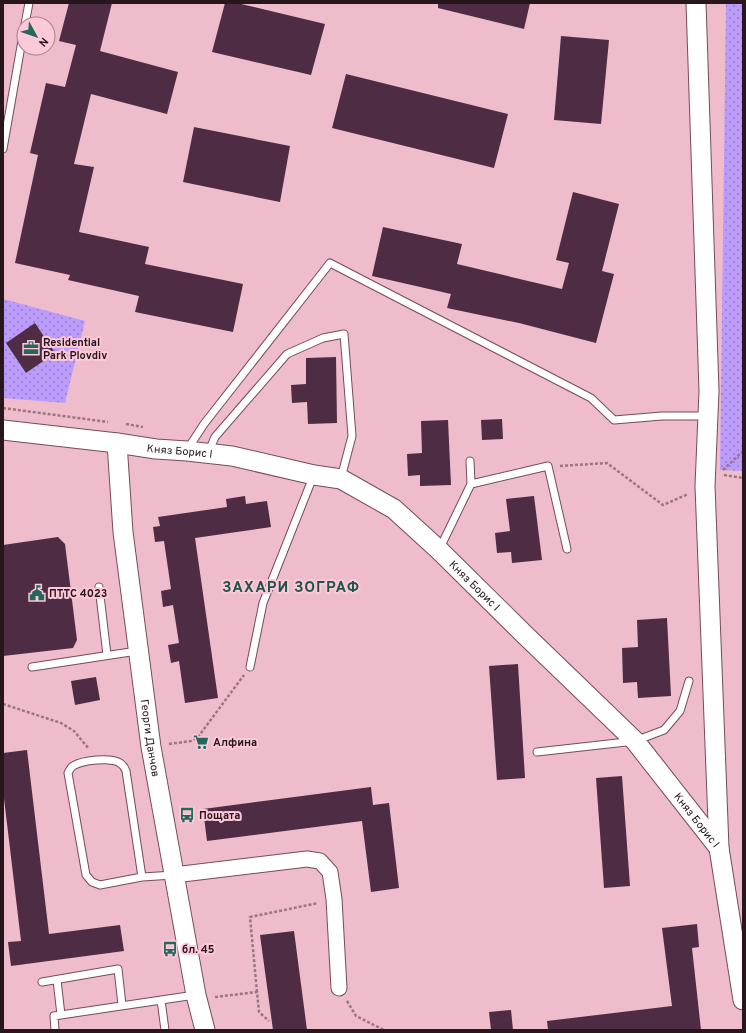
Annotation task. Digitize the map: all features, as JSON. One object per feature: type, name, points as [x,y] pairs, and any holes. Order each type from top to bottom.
[{"type":"street","points":[[696,3],[709,391],[705,486],[719,848]]},
{"type":"street","name":"Княз Борис I","points":[[3,430],[156,449],[232,456],[341,479],[394,509],[439,550],[634,741],[719,848],[743,1000]]},
{"type":"street","name":"Георги Данчов","points":[[117,443],[123,532],[137,651],[151,747],[196,997],[205,1030]]},
{"type":"street","points":[[174,875],[307,859],[320,861],[330,872],[334,899],[339,988]]},
{"type":"lane","points":[[27,16],[29,3]]},
{"type":"lane","points":[[3,149],[19,56]]},
{"type":"lane","points":[[186,451],[204,424],[330,263],[591,398],[614,420],[662,416],[708,416]]},
{"type":"lane","points":[[208,453],[215,437],[287,354],[323,338],[344,334],[352,436],[341,479]]},
{"type":"lane","points":[[439,550],[471,484],[470,461]]},
{"type":"lane","points":[[471,484],[548,466],[567,549]]},
{"type":"lane","points":[[250,667],[263,602],[314,474]]},
{"type":"lane","points":[[99,588],[107,655]]},
{"type":"lane","points":[[32,667],[137,651]]},
{"type":"lane","points":[[537,752],[634,741],[664,730],[680,711],[689,681]]},
{"type":"lane","points":[[142,877],[126,770],[121,763],[114,760],[98,760],[78,763],[71,767],[68,773],[86,875],[92,882],[100,885],[142,877],[174,875]]},
{"type":"lane","points":[[42,982],[118,970],[122,1005]]},
{"type":"lane","points":[[57,980],[62,1015]]},
{"type":"lane","points":[[56,1030],[54,1016],[122,1005],[196,997]]},
{"type":"lane","points":[[161,1000],[165,1030]]},
{"type":"path","points":[[548,466],[607,464],[663,506],[705,486]]},
{"type":"path","points":[[151,747],[191,741],[198,737],[250,667]]},
{"type":"path","points":[[3,704],[62,723],[74,731],[98,760]]},
{"type":"path","points":[[269,1020],[259,1012],[250,917],[334,899]]},
{"type":"path","points":[[339,988],[356,1016],[384,1030]]},
{"type":"path","points":[[196,997],[257,992]]},
{"type":"shaded area","points":[[726,3],[743,3],[742,471],[720,470]]},
{"type":"shaded area","points":[[3,299],[85,321],[65,403],[3,398]]},
{"type":"building","points":[[69,3],[112,3],[100,51],[178,72],[167,114],[91,94],[74,164],[94,167],[79,232],[149,247],[145,264],[243,284],[233,332],[135,312],[139,296],[68,280],[70,275],[15,263],[38,155],[30,153],[46,83],[65,87],[76,45],[59,41]]},
{"type":"building","points":[[225,3],[237,3],[325,24],[311,75],[212,52]]},
{"type":"building","points":[[438,3],[530,3],[524,29],[438,8]]},
{"type":"building","points":[[561,36],[609,40],[601,124],[554,120]]},
{"type":"building","points":[[346,74],[508,114],[494,168],[332,128]]},
{"type":"building","points":[[194,127],[290,146],[280,202],[183,182]]},
{"type":"building","points":[[573,192],[619,204],[602,271],[614,274],[596,343],[519,323],[447,308],[451,294],[372,276],[383,227],[462,244],[457,264],[562,289],[569,263],[556,260]]},
{"type":"building","name":"Residential Park Plovdiv","points":[[35,323],[55,353],[26,373],[6,343]]},
{"type":"building","points":[[336,357],[337,423],[308,424],[307,402],[292,403],[291,385],[306,384],[306,358]]},
{"type":"building","points":[[502,419],[503,439],[482,440],[481,420]]},
{"type":"building","points":[[448,420],[451,485],[420,486],[420,475],[408,476],[407,454],[422,453],[421,421]]},
{"type":"building","points":[[245,496],[246,504],[267,501],[271,527],[195,538],[218,698],[185,703],[179,661],[171,663],[168,645],[179,643],[173,605],[163,607],[161,591],[171,589],[164,541],[155,542],[153,527],[160,526],[158,517],[227,507],[226,499]]},
{"type":"building","points":[[534,496],[542,560],[512,563],[511,552],[497,553],[495,533],[510,531],[506,499]]},
{"type":"building","name":"ПТТС 4023","points":[[58,537],[65,544],[77,640],[73,648],[3,656],[3,545]]},
{"type":"building","points":[[667,618],[671,696],[638,698],[637,682],[623,683],[622,648],[638,647],[637,620]]},
{"type":"building","points":[[518,664],[525,778],[497,780],[489,666]]},
{"type":"building","points":[[96,677],[100,700],[75,705],[71,681]]},
{"type":"building","points":[[27,750],[49,934],[120,925],[124,951],[11,966],[8,942],[21,941],[3,790],[3,753]]},
{"type":"building","points":[[622,776],[630,886],[604,888],[596,778]]},
{"type":"building","points":[[371,787],[373,805],[389,803],[399,888],[371,892],[362,821],[207,841],[203,809]]},
{"type":"building","points":[[697,924],[699,947],[692,948],[701,1030],[548,1030],[547,1021],[672,1006],[662,928]]},
{"type":"building","points":[[294,931],[307,1030],[273,1030],[260,935]]},
{"type":"building","points":[[511,1010],[513,1030],[491,1030],[489,1012]]},
{"type":"place","name":"Residential Park Plovdiv","points":[[31,348]]},
{"type":"place","name":"ПТТС 4023","points":[[37,593]]},
{"type":"place","name":"Алфина","points":[[201,742]]},
{"type":"place","name":"Пощата","points":[[187,815]]},
{"type":"place","name":"бл. 45","points":[[170,949]]},
{"type":"district","name":"ЗАХАРИ ЗОГРАФ","points":[[291,587]]}]
